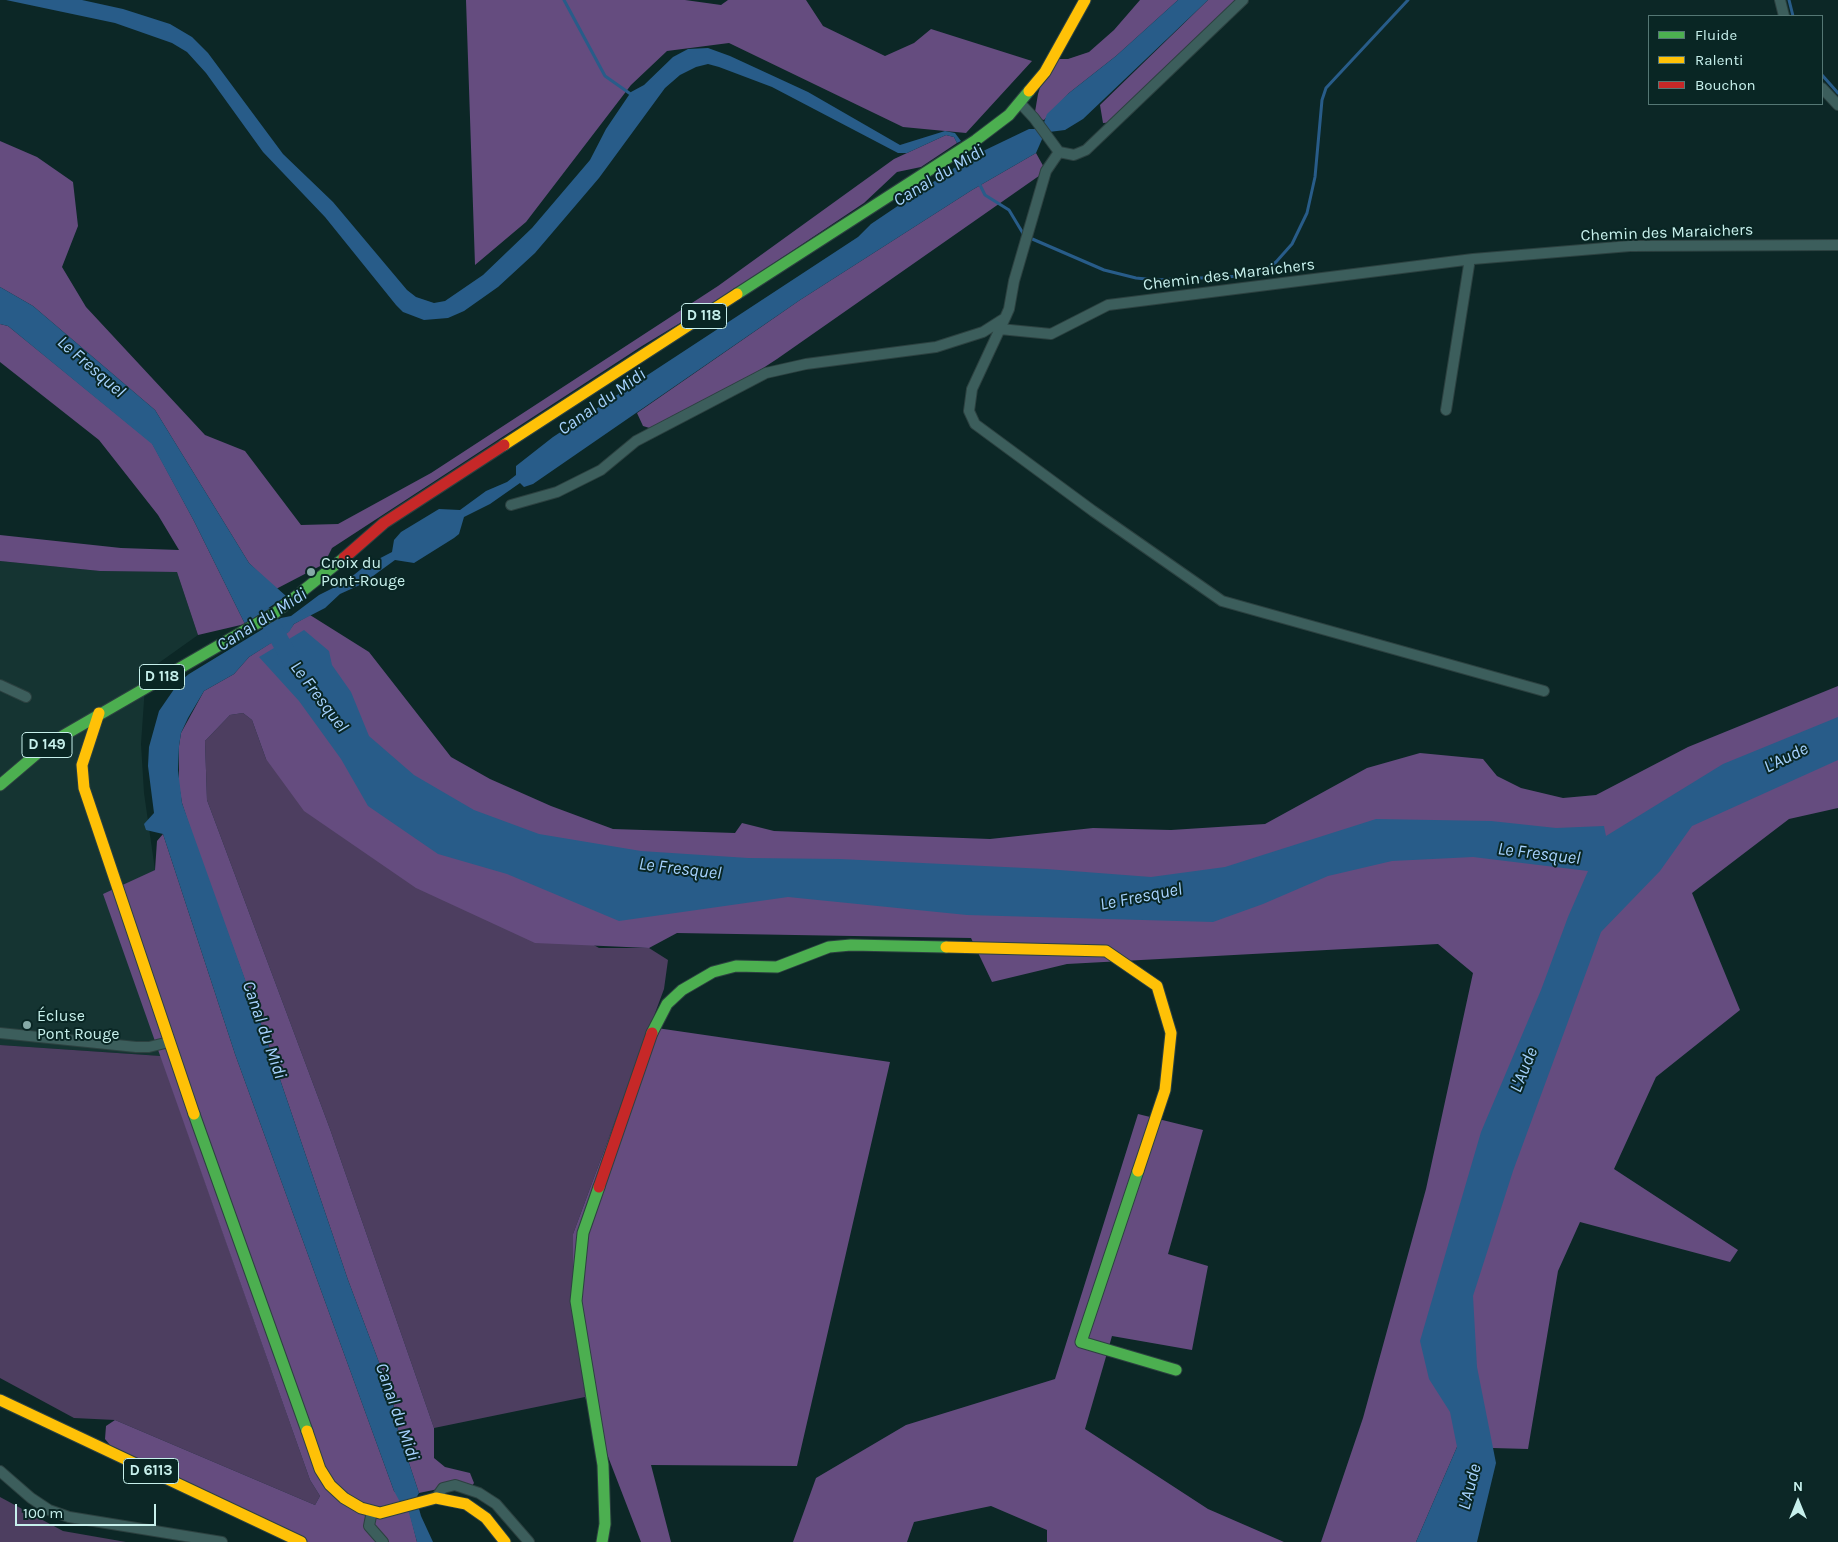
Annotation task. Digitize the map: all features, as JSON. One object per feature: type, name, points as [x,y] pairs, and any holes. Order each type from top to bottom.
[{"type":"street","name":"D 118","points":[[99,712],[290,602],[384,523],[976,140],[1009,115],[1045,72],[1085,0]]},
{"type":"street","points":[[1020,103],[1059,152],[1074,155],[1086,150],[1243,0]]},
{"type":"street","points":[[1780,0],[1784,15]]},
{"type":"street","points":[[1823,89],[1838,105]]},
{"type":"street","points":[[1059,152],[1046,171],[1014,281],[1009,309],[972,389],[969,411],[976,424],[1093,511],[1222,602],[1544,691]]},
{"type":"street","name":"Chemin des Maraichers","points":[[1000,329],[1051,334],[1108,305],[1468,260],[1630,246],[1838,245]]},
{"type":"street","points":[[1446,410],[1469,266],[1468,260]]},
{"type":"street","points":[[512,505],[557,492],[601,470],[636,441],[766,373],[806,364],[936,347],[983,332],[1005,318]]},
{"type":"street","points":[[0,685],[26,697]]},
{"type":"street","points":[[99,712],[82,765],[84,788],[168,1042],[320,1469],[330,1485],[344,1498],[361,1508],[380,1513],[431,1499],[466,1504],[486,1518],[504,1542]]},
{"type":"street","name":"D 149","points":[[0,785],[47,745],[99,712]]},
{"type":"street","points":[[602,1542],[605,1524],[603,1464],[576,1301],[578,1266],[583,1233],[649,1038],[667,1004],[682,990],[713,972],[736,966],[776,967],[829,947],[851,945],[1106,950],[1157,986],[1171,1034],[1165,1090],[1081,1342],[1176,1370]]},
{"type":"street","points":[[0,1033],[136,1047],[148,1047],[168,1042]]},
{"type":"street","name":"D 6113","points":[[0,1400],[301,1542]]},
{"type":"street","points":[[0,1471],[31,1498],[49,1510],[69,1517],[222,1542]]},
{"type":"street","points":[[431,1499],[443,1488],[455,1485],[479,1493],[496,1504],[529,1542]]},
{"type":"street","points":[[372,1511],[369,1526],[383,1542]]},
{"type":"shaded area","points":[[466,0],[685,0],[721,5],[728,0],[806,0],[823,26],[885,56],[914,43],[931,29],[1032,61],[966,133],[903,127],[729,43],[667,51],[631,85],[526,222],[475,265]]},
{"type":"shaded area","points":[[1140,0],[1178,0],[1116,56],[1069,93],[1044,120],[1034,118],[1038,94],[1049,59],[1068,59],[1089,52],[1114,30]]},
{"type":"shaded area","points":[[1208,0],[1243,0],[1115,122],[1103,123],[1100,105]]},
{"type":"shaded area","points":[[946,135],[954,137],[957,143],[921,167],[897,172],[864,203],[723,297],[642,346],[332,548],[324,564],[276,589],[249,563],[155,410],[33,306],[0,287],[0,141],[37,157],[73,182],[78,226],[62,267],[86,307],[205,435],[245,451],[301,525],[338,524],[431,473],[718,286],[894,159]]},
{"type":"shaded area","points":[[1036,153],[1046,171],[777,359],[731,389],[656,430],[643,426],[637,413],[800,300],[972,190]]},
{"type":"shaded area","points":[[0,324],[8,326],[152,443],[194,521],[245,624],[198,635],[177,572],[100,571],[0,561],[0,535],[121,548],[179,550],[158,515],[99,440],[0,362]]},
{"type":"shaded area","points":[[0,561],[100,571],[177,572],[198,635],[146,672],[141,744],[144,793],[155,870],[104,895],[161,1056],[0,1045]]},
{"type":"shaded area","points":[[310,615],[369,652],[451,757],[490,779],[551,806],[613,829],[735,833],[742,823],[774,831],[990,839],[1093,828],[1171,830],[1265,824],[1367,768],[1420,753],[1483,759],[1497,776],[1521,788],[1563,798],[1596,795],[1688,747],[1838,686],[1838,808],[1789,819],[1692,893],[1740,1010],[1656,1077],[1614,1169],[1738,1250],[1730,1262],[1580,1222],[1558,1271],[1528,1449],[1457,1447],[1416,1542],[1321,1542],[1363,1418],[1426,1189],[1473,973],[1438,944],[1067,964],[992,982],[971,938],[677,933],[649,948],[535,943],[416,888],[304,811],[266,759],[252,720],[243,713],[230,715],[205,741],[207,800],[330,1129],[434,1428],[434,1458],[445,1467],[470,1473],[474,1483],[469,1490],[443,1488],[419,1493],[398,1430],[392,1397],[348,1280],[265,1035],[196,846],[182,803],[179,785],[181,733],[204,691],[234,674],[249,657],[288,632],[294,624]]},
{"type":"shaded area","points":[[243,713],[252,720],[266,759],[599,948],[649,948],[668,960],[664,989],[573,1234],[573,1308],[585,1397],[434,1428],[330,1129],[207,800],[205,741],[230,715]]},
{"type":"shaded area","points":[[163,834],[235,1054],[394,1491],[408,1506],[417,1542],[301,1542],[119,1456],[105,1439],[106,1426],[115,1420],[315,1505],[320,1496],[310,1480],[103,894],[155,870],[157,841]]},
{"type":"shaded area","points":[[650,1027],[890,1062],[797,1466],[651,1465],[671,1542],[641,1542],[585,1397],[573,1308],[573,1234]]},
{"type":"shaded area","points":[[0,1045],[161,1056],[310,1480],[320,1496],[315,1505],[115,1420],[74,1418],[0,1378]]},
{"type":"shaded area","points":[[1138,1114],[1203,1130],[1168,1254],[1208,1266],[1192,1350],[1112,1336],[1085,1429],[1208,1509],[1284,1542],[1047,1542],[1047,1530],[991,1506],[914,1522],[907,1542],[793,1542],[816,1478],[906,1425],[1055,1379]]},
{"type":"shaded area","points":[[0,1497],[63,1531],[126,1542],[0,1542]]},
{"type":"water","points":[[6,0],[82,0],[123,9],[170,24],[192,37],[208,53],[283,154],[333,202],[407,290],[416,297],[434,303],[445,301],[483,275],[532,228],[590,160],[606,129],[631,92],[644,85],[673,57],[688,49],[708,48],[730,56],[808,92],[900,145],[945,131],[955,133],[961,141],[957,143],[954,137],[946,135],[907,153],[898,153],[772,87],[708,64],[696,67],[680,75],[665,88],[599,178],[535,253],[498,287],[464,311],[448,318],[424,320],[403,312],[396,305],[325,217],[263,152],[206,73],[187,52],[172,43],[115,23]]},
{"type":"water","points":[[1178,0],[1208,0],[1083,119],[1065,130],[1049,132],[1043,137],[1036,153],[972,190],[800,300],[533,484],[524,487],[520,483],[490,504],[464,517],[459,534],[454,538],[414,563],[395,560],[362,584],[340,594],[325,608],[294,624],[289,632],[249,657],[234,674],[204,691],[188,718],[181,733],[179,746],[178,770],[182,803],[265,1035],[348,1280],[392,1397],[398,1430],[419,1493],[416,1498],[421,1516],[433,1542],[417,1542],[406,1502],[400,1502],[394,1491],[235,1054],[163,834],[146,830],[144,824],[154,813],[148,766],[149,747],[159,711],[179,682],[189,674],[281,618],[291,616],[319,595],[345,582],[365,566],[392,552],[394,540],[401,532],[439,509],[460,510],[486,491],[507,482],[516,475],[516,466],[553,437],[858,237],[871,224],[957,166],[979,153],[1029,129],[1038,129],[1043,125],[1047,114],[1069,93],[1116,56]]},
{"type":"water","points":[[0,287],[33,306],[155,410],[249,563],[286,596],[245,624],[194,521],[152,444],[8,326],[0,324]]},
{"type":"water","name":"L'Aude","points":[[304,630],[329,651],[332,665],[351,692],[369,736],[414,775],[474,810],[539,834],[641,851],[748,858],[840,859],[1046,869],[1151,877],[1225,867],[1376,819],[1491,821],[1556,828],[1604,826],[1606,836],[1723,764],[1838,717],[1838,760],[1692,826],[1660,871],[1601,932],[1513,1171],[1473,1296],[1477,1367],[1496,1463],[1477,1542],[1416,1542],[1457,1447],[1450,1412],[1429,1379],[1420,1341],[1481,1132],[1541,990],[1568,917],[1588,871],[1473,857],[1392,861],[1328,876],[1263,904],[1213,922],[967,915],[788,897],[619,921],[507,874],[438,854],[368,806],[341,759],[299,701],[259,657]]},
{"type":"waterway","points":[[564,0],[605,76],[632,95]]},
{"type":"waterway","points":[[1030,238],[1104,270],[1136,278],[1156,280],[1243,276],[1267,269],[1292,244],[1307,213],[1315,177],[1322,100],[1326,88],[1408,0]]},
{"type":"waterway","points":[[1789,0],[1793,15]]},
{"type":"waterway","points":[[1823,76],[1838,93]]},
{"type":"waterway","points":[[979,183],[985,195],[1009,210],[1024,235]]},
{"type":"waterway","name":"Le Fresquel","points":[[267,617],[293,664]]},
{"type":"traffic: fast","points":[[737,294],[976,140],[1009,115],[1029,91]]},
{"type":"traffic: fast","points":[[0,785],[47,745],[275,613],[344,558]]},
{"type":"traffic: fast","points":[[652,1033],[667,1004],[682,990],[713,972],[736,966],[777,967],[829,947],[851,945],[946,947]]},
{"type":"traffic: fast","points":[[194,1114],[307,1431]]},
{"type":"traffic: fast","points":[[1138,1171],[1081,1342],[1176,1370]]},
{"type":"traffic: fast","points":[[599,1187],[583,1233],[576,1301],[603,1465],[605,1524],[602,1542]]},
{"type":"traffic: slow","points":[[1029,91],[1045,72],[1085,0]]},
{"type":"traffic: slow","points":[[504,445],[737,294]]},
{"type":"traffic: slow","points":[[99,713],[82,765],[84,788],[194,1114]]},
{"type":"traffic: slow","points":[[946,947],[1106,951],[1157,986],[1171,1033],[1165,1090],[1138,1171]]},
{"type":"traffic: slow","points":[[0,1400],[301,1542]]},
{"type":"traffic: slow","points":[[307,1431],[320,1469],[330,1485],[344,1498],[361,1508],[380,1513],[436,1498],[466,1504],[486,1518],[505,1542]]},
{"type":"traffic: jam","points":[[344,558],[384,523],[504,445]]},
{"type":"traffic: jam","points":[[599,1187],[652,1033]]},
{"type":"place","name":"Croix du Pont-Rouge","points":[[311,572]]},
{"type":"place","name":"Écluse Pont Rouge","points":[[27,1025]]},
{"type":"water label","name":"Canal du Midi","points":[[939,176]]},
{"type":"water label","name":"Canal du Midi","points":[[602,402]]},
{"type":"water label","name":"Canal du Midi","points":[[262,620]]},
{"type":"water label","name":"Canal du Midi","points":[[264,1030]]},
{"type":"water label","name":"Canal du Midi","points":[[397,1412]]}]
